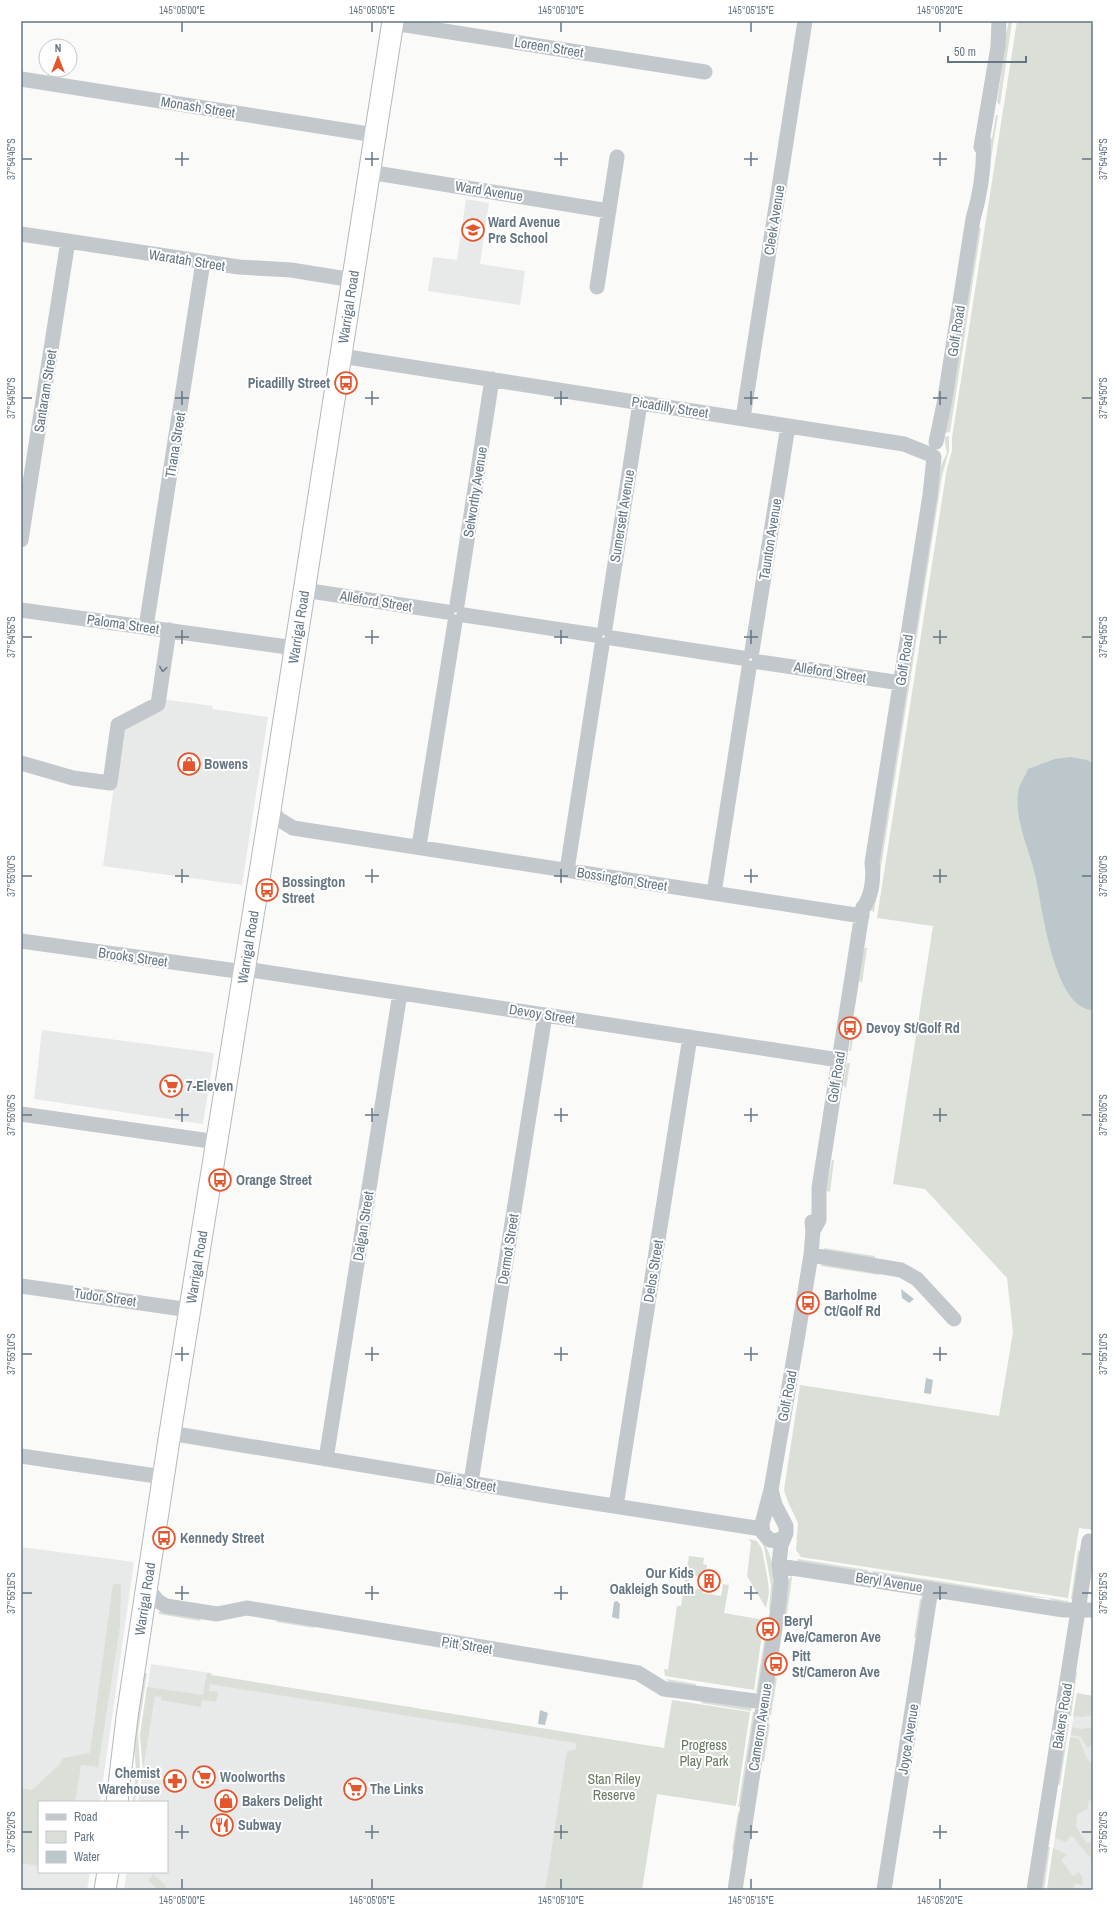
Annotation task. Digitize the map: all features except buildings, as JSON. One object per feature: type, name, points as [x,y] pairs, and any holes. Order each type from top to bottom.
[{"type":"highway","name":"Warrigal Road","points":[[117,1801],[163,1478],[245,971],[393,22]]},
{"type":"highway","points":[[105,1890],[108,1873]]},
{"type":"street","name":"Cleek Avenue","points":[[743,418],[806,21]]},
{"type":"street","name":"Golf Road","points":[[764,1529],[767,1502],[771,1490],[813,1231],[819,1220],[820,1211],[818,1199],[862,912],[868,900],[873,873],[872,863],[930,495],[933,449],[944,404],[973,219],[973,189],[984,136],[998,47],[999,21]]},
{"type":"street","name":"Golf Road","points":[[998,47],[1006,21]]},
{"type":"street","name":"Loreen Street","points":[[393,22],[705,72]]},
{"type":"street","name":"Monash Street","points":[[21,79],[375,135]]},
{"type":"street","points":[[596,287],[617,157]]},
{"type":"street","name":"Ward Avenue","points":[[369,172],[608,210]]},
{"type":"street","name":"Waratah Street","points":[[21,234],[239,268],[291,270],[353,280]]},
{"type":"street","name":"Santaram Street","points":[[21,540],[68,242]]},
{"type":"street","name":"Thana Street","points":[[146,628],[203,262]]},
{"type":"street","name":"Picadilly Street","points":[[341,356],[933,449]]},
{"type":"street","name":"Selworthy Avenue","points":[[419,846],[492,379]]},
{"type":"street","name":"Sumersett Avenue","points":[[567,870],[640,403]]},
{"type":"street","name":"Taunton Avenue","points":[[714,893],[788,426]]},
{"type":"street","name":"Alleford Street","points":[[304,590],[901,683]]},
{"type":"street","name":"Paloma Street","points":[[21,610],[295,648]]},
{"type":"street","points":[[21,763],[73,778],[110,783],[118,725],[158,704],[169,630]]},
{"type":"street","name":"Bossington Street","points":[[270,810],[280,820],[293,828],[419,846],[714,893],[862,912]]},
{"type":"street","name":"Brooks Street","points":[[21,941],[245,971]]},
{"type":"street","name":"Devoy Street","points":[[245,971],[400,993],[839,1060]]},
{"type":"street","name":"Dalgan Street","points":[[326,1459],[400,993]]},
{"type":"street","name":"Dermot Street","points":[[471,1482],[545,1015]]},
{"type":"street","name":"Delos Street","points":[[616,1506],[690,1037]]},
{"type":"street","points":[[21,1114],[217,1142]]},
{"type":"street","points":[[810,1255],[901,1270],[917,1279],[954,1319]]},
{"type":"street","name":"Tudor Street","points":[[21,1286],[190,1310]]},
{"type":"street","name":"Delia Street","points":[[170,1433],[764,1529]]},
{"type":"street","points":[[21,1456],[163,1478]]},
{"type":"street","name":"Golf Road","points":[[771,1490],[775,1505],[782,1519]]},
{"type":"street","points":[[770,1516],[774,1516],[782,1519],[786,1530],[784,1537],[777,1541],[764,1529],[770,1516]]},
{"type":"street","name":"Cameron Avenue","points":[[764,1529],[774,1559],[779,1565]]},
{"type":"street","name":"Cameron Avenue","points":[[735,1890],[780,1596],[779,1565],[784,1537]]},
{"type":"street","name":"Bakers Road","points":[[1034,1890],[1089,1541]]},
{"type":"street","name":"Beryl Avenue","points":[[779,1565],[1064,1610],[1093,1610]]},
{"type":"street","points":[[147,1588],[158,1601],[166,1606]]},
{"type":"street","name":"Joyce Avenue","points":[[884,1890],[931,1589]]},
{"type":"street","points":[[142,1621],[157,1609],[166,1606]]},
{"type":"street","name":"Pitt Street","points":[[166,1606],[217,1614],[247,1608],[638,1672],[664,1689],[764,1702]]},
{"type":"shaded area","name":"Ward Avenue Pre School","points":[[466,199],[489,203],[480,264],[525,271],[520,305],[428,291],[433,257],[457,260]]},
{"type":"shaded area","name":"Bowens","points":[[161,699],[213,706],[212,709],[268,717],[242,885],[103,866],[122,728]]},
{"type":"shaded area","points":[[42,1030],[214,1053],[203,1124],[34,1099]]},
{"type":"shaded area","points":[[21,1547],[134,1562],[100,1801],[38,1801],[38,1873],[90,1873],[87,1890],[21,1890]]},
{"type":"shaded area","name":"The Links","points":[[151,1664],[577,1734],[555,1890],[124,1890],[127,1873],[168,1873],[168,1801],[138,1801],[143,1769],[140,1735]]},
{"type":"shaded area","points":[[1077,1693],[1093,1696],[1093,1890],[1047,1890]]},
{"type":"green space","points":[[1009,21],[1012,21],[1000,105],[997,102],[1005,50],[1003,46]]},
{"type":"green space","points":[[1017,21],[1093,21],[1093,1530],[1079,1528],[1068,1598],[801,1557],[796,1550],[798,1523],[784,1490],[800,1385],[999,1416],[1013,1332],[1007,1278],[925,1189],[893,1184],[933,926],[877,918],[947,468],[952,451],[952,438]]},
{"type":"green space","points":[[996,115],[998,115],[982,215],[979,215],[989,139],[992,138]]},
{"type":"green space","points":[[978,227],[981,228],[950,432],[945,433]]},
{"type":"green space","points":[[949,436],[949,451],[942,476],[874,912],[869,910],[938,471],[947,453],[944,437]]},
{"type":"green space","points":[[864,948],[867,948],[862,983],[859,980]]},
{"type":"green space","points":[[854,1016],[857,1016],[851,1051],[849,1051],[851,1036],[848,1035]]},
{"type":"green space","points":[[847,1063],[850,1063],[846,1088],[843,1085]]},
{"type":"green space","points":[[832,1160],[834,1160],[830,1192],[824,1190],[825,1181],[828,1180]]},
{"type":"green space","points":[[824,1248],[875,1256],[875,1259],[824,1251]]},
{"type":"green space","points":[[821,1264],[879,1272],[879,1275],[821,1266]]},
{"type":"green space","points":[[758,1537],[769,1552],[773,1571],[772,1610],[769,1610],[771,1585],[764,1547]]},
{"type":"green space","points":[[749,1539],[757,1541],[762,1549],[769,1593],[766,1608],[747,1576],[751,1543]]},
{"type":"green space","points":[[1078,1550],[1081,1553],[1073,1599],[1071,1599]]},
{"type":"green space","points":[[689,1556],[704,1558],[703,1564],[707,1565],[705,1577],[690,1575],[688,1588],[703,1590],[703,1593],[721,1596],[723,1584],[729,1585],[724,1613],[764,1620],[754,1690],[665,1676],[664,1669],[668,1670],[677,1606],[681,1606]]},
{"type":"green space","points":[[798,1559],[868,1570],[868,1573],[797,1562]]},
{"type":"green space","points":[[873,1571],[1068,1601],[1069,1603],[1056,1602],[1047,1598],[1027,1597],[872,1575]]},
{"type":"green space","points":[[791,1576],[786,1621],[783,1621],[787,1582]]},
{"type":"green space","points":[[113,1584],[121,1584],[120,1626],[98,1767],[81,1765],[75,1801],[38,1801],[38,1866],[21,1863],[21,1788],[32,1790],[60,1764],[63,1758],[90,1753]]},
{"type":"green space","points":[[920,1599],[923,1599],[917,1638],[914,1638]]},
{"type":"green space","points":[[161,1611],[201,1618],[200,1621],[159,1614],[158,1612]]},
{"type":"green space","points":[[278,1619],[315,1626],[314,1628],[276,1622]]},
{"type":"green space","points":[[765,1635],[769,1636],[758,1693],[756,1692]]},
{"type":"green space","points":[[1075,1671],[1077,1672],[1071,1716],[1068,1716]]},
{"type":"green space","points":[[147,1673],[138,1733],[140,1768],[135,1801],[133,1801],[136,1772],[134,1742],[143,1674]]},
{"type":"green space","points":[[207,1673],[211,1673],[211,1675],[664,1748],[672,1700],[750,1712],[736,1806],[657,1794],[642,1890],[543,1890],[546,1885],[567,1751],[575,1750],[576,1743],[210,1684],[209,1691],[218,1692],[216,1702],[202,1700],[201,1707],[161,1700],[161,1697],[155,1696],[143,1769],[140,1735],[147,1687],[203,1695]]},
{"type":"green space","points":[[774,1678],[777,1678],[771,1715],[768,1715]]},
{"type":"green space","points":[[666,1679],[696,1684],[696,1689],[671,1685]]},
{"type":"green space","points":[[1077,1693],[1093,1696],[1093,1715],[1081,1717],[1073,1716]]},
{"type":"green space","points":[[701,1700],[752,1706],[751,1711],[701,1703]]},
{"type":"green space","points":[[753,1712],[757,1712],[741,1807],[738,1807]]},
{"type":"green space","points":[[767,1724],[770,1724],[764,1762],[761,1761]]},
{"type":"green space","points":[[1066,1724],[1069,1724],[1060,1785],[1056,1784]]},
{"type":"green space","points":[[1072,1727],[1082,1729],[1093,1727],[1093,1744],[1087,1748],[1081,1737],[1071,1735]]},
{"type":"green space","points":[[1070,1737],[1079,1739],[1093,1766],[1093,1801],[1089,1800],[1087,1810],[1082,1811],[1077,1815],[1076,1827],[1086,1843],[1093,1842],[1093,1857],[1091,1858],[1073,1837],[1070,1836],[1066,1842],[1055,1838]]},
{"type":"green space","points":[[738,1812],[740,1812],[734,1850],[732,1850]]},
{"type":"green space","points":[[1048,1847],[1050,1847],[1044,1890],[1040,1890]]},
{"type":"green space","points":[[1053,1848],[1067,1855],[1061,1860],[1073,1876],[1079,1872],[1082,1876],[1083,1885],[1075,1883],[1073,1890],[1047,1890]]},
{"type":"green space","points":[[153,1874],[166,1886],[165,1890],[159,1890],[148,1881]]},
{"type":"water","points":[[1070,757],[1087,760],[1093,763],[1093,1010],[1079,1005],[1068,993],[1059,974],[1046,930],[1035,874],[1020,825],[1018,804],[1018,791],[1028,769],[1055,759]]},
{"type":"water","points":[[901,1289],[914,1299],[909,1303],[902,1298]]},
{"type":"water","points":[[926,1378],[933,1380],[931,1394],[924,1393]]},
{"type":"water","points":[[617,1601],[620,1604],[619,1619],[612,1617],[614,1602]]},
{"type":"water","points":[[540,1710],[548,1713],[545,1725],[538,1724]]},
{"type":"place","name":"Ward Avenue Pre School","points":[[473,230]]},
{"type":"place","name":"Picadilly Street","points":[[346,383]]},
{"type":"place","name":"Bowens","points":[[189,764]]},
{"type":"place","name":"Bossington Street","points":[[267,890]]},
{"type":"place","name":"Devoy St/Golf Rd","points":[[850,1028]]},
{"type":"place","name":"7-Eleven","points":[[171,1086]]},
{"type":"place","name":"Orange Street","points":[[220,1180]]},
{"type":"place","name":"Barholme Ct/Golf Rd","points":[[808,1303]]},
{"type":"place","name":"Kennedy Street","points":[[164,1538]]},
{"type":"place","name":"Our Kids Oakleigh South","points":[[709,1581]]},
{"type":"place","name":"Beryl Ave/Cameron Ave","points":[[768,1629]]},
{"type":"place","name":"Pitt St/Cameron Ave","points":[[776,1664]]},
{"type":"place","name":"Woolworths","points":[[204,1777]]},
{"type":"place","name":"Chemist Warehouse","points":[[175,1781]]},
{"type":"place","name":"The Links","points":[[355,1789]]},
{"type":"place","name":"Bakers Delight","points":[[226,1801]]},
{"type":"place","name":"Subway","points":[[222,1825]]},
{"type":"park label","name":"Progress Play Park","points":[[704,1754]]},
{"type":"park label","name":"Stan Riley Reserve","points":[[614,1788]]}]
